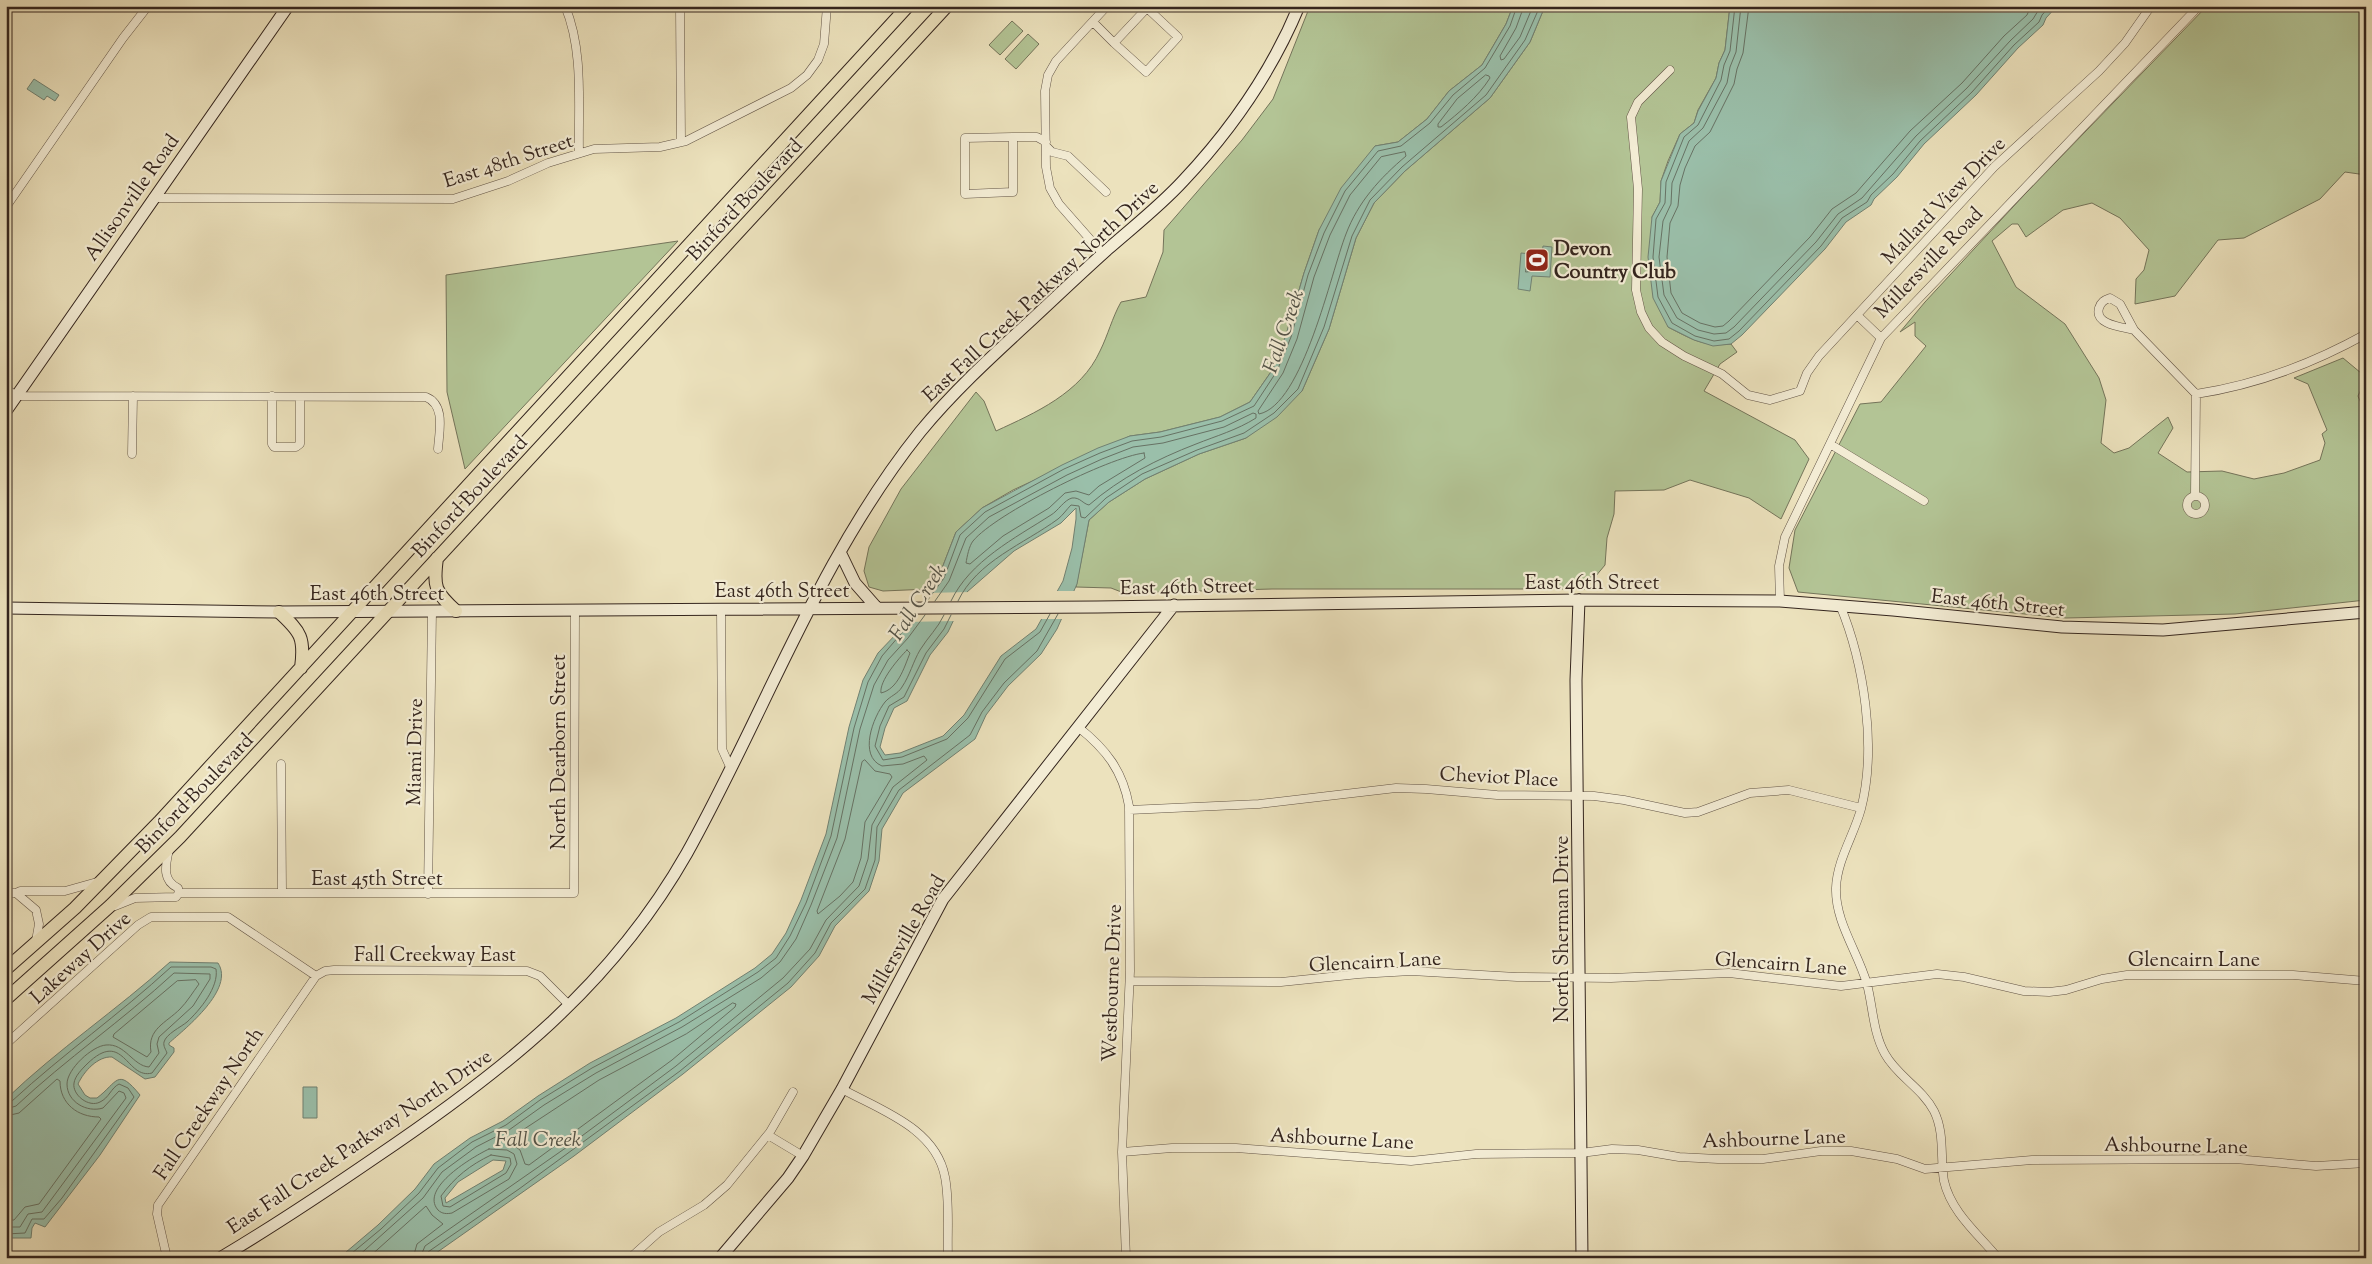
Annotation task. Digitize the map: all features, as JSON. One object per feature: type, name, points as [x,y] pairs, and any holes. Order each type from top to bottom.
[{"type":"main road","name":"Allisonville Road","points":[[6,411],[288,6]]},
{"type":"main road","name":"Binford Boulevard","points":[[6,969],[36,944],[104,879],[301,668],[908,6]]},
{"type":"main road","name":"Binford Boulevard","points":[[6,999],[105,910],[170,847],[948,6]]},
{"type":"main road","name":"East Fall Creek Parkway North Drive","points":[[220,1258],[274,1226],[437,1116],[511,1059],[570,1006],[621,950],[657,901],[688,850],[731,769],[810,609],[840,552],[870,502],[923,430],[980,368],[1177,187],[1222,136],[1271,63],[1299,6]]},
{"type":"main road","points":[[840,552],[855,583],[876,608]]},
{"type":"main road","points":[[437,558],[436,589],[442,598],[456,611]]},
{"type":"main road","name":"East 46th Street","points":[[6,608],[388,612],[1097,607],[1579,600],[1780,601],[2100,630],[2193,629],[2366,612]]},
{"type":"main road","name":"North Sherman Drive","points":[[1579,600],[1576,680],[1582,1258]]},
{"type":"main road","name":"Millersville Road","points":[[720,1258],[788,1178],[803,1156],[842,1089],[943,899],[1174,605]]},
{"type":"main road","points":[[279,612],[297,629],[302,637],[304,650],[301,668]]},
{"type":"street","points":[[6,207],[148,6]]},
{"type":"street","points":[[565,6],[573,29],[576,50],[579,153]]},
{"type":"street","points":[[680,6],[682,142]]},
{"type":"street","name":"East 48th Street","points":[[153,198],[453,200],[508,181],[548,162],[594,149],[653,147],[682,142],[704,133],[791,88],[807,75],[818,60],[826,35],[827,6]]},
{"type":"street","points":[[1102,254],[1059,204],[1052,192],[1046,171],[1045,91],[1048,75],[1059,58],[1107,6]]},
{"type":"street","name":"Mallard View Drive","points":[[1670,70],[1638,102],[1631,117],[1638,189],[1636,286],[1639,306],[1649,328],[1662,342],[1690,359],[1722,374],[1743,392],[1757,399],[1782,398],[1800,391],[1815,361],[1994,167],[2098,71],[2125,43],[2151,6]]},
{"type":"street","name":"Millersville Road","points":[[1780,601],[1779,566],[1785,537],[1881,338],[2199,6]]},
{"type":"street","points":[[1093,22],[1114,43],[1146,72],[1178,37],[1147,8],[1114,43]]},
{"type":"street","points":[[1013,137],[1013,192],[965,194],[965,138],[1013,137],[1036,137],[1046,144],[1052,152],[1068,156],[1106,192]]},
{"type":"street","points":[[2134,330],[2109,324],[2100,318],[2098,310],[2104,300],[2114,299],[2120,304],[2134,330],[2196,394],[2195,496]]},
{"type":"street","points":[[1858,314],[1881,338]]},
{"type":"street","points":[[2196,394],[2229,388],[2290,370],[2321,358],[2366,334]]},
{"type":"street","points":[[6,389],[17,396],[426,397],[431,399],[439,410],[438,449]]},
{"type":"street","points":[[132,454],[133,396]]},
{"type":"street","points":[[272,396],[273,445],[296,447],[300,443],[300,397]]},
{"type":"street","points":[[1830,444],[1924,500]]},
{"type":"street","points":[[1840,605],[1856,649],[1866,709],[1866,775],[1862,808],[1839,868],[1836,890],[1840,918],[1866,984],[1877,1032],[1884,1052],[1897,1070],[1928,1101],[1935,1112],[1941,1133],[1946,1189],[1956,1209],[1998,1258]]},
{"type":"street","name":"North Dearborn Street","points":[[574,893],[575,610]]},
{"type":"street","points":[[721,610],[722,749],[731,769]]},
{"type":"street","name":"Miami Drive","points":[[428,894],[432,611]]},
{"type":"street","name":"Westbourne Drive","points":[[1078,728],[1101,746],[1116,766],[1125,786],[1129,810],[1130,981],[1122,1152],[1126,1258]]},
{"type":"street","points":[[281,764],[282,894]]},
{"type":"street","name":"Cheviot Place","points":[[1129,810],[1259,804],[1396,788],[1497,795],[1615,798],[1685,813],[1698,812],[1750,793],[1789,790],[1862,808]]},
{"type":"street","points":[[170,847],[166,874],[169,882],[178,888],[179,893]]},
{"type":"street","points":[[6,893],[20,891],[65,892],[104,879]]},
{"type":"street","points":[[16,893],[36,910],[39,924],[36,944]]},
{"type":"street","name":"East 45th Street","points":[[105,910],[135,898],[176,897],[179,893],[574,893]]},
{"type":"street","name":"Lakeway Drive","points":[[6,1044],[138,925],[151,917],[228,917],[316,976]]},
{"type":"street","name":"Fall Creekway East","points":[[316,976],[334,970],[527,971],[540,976],[570,1006]]},
{"type":"street","name":"Glencairn Lane","points":[[1130,981],[1281,982],[1359,974],[1411,972],[1580,978],[1739,973],[1832,986],[1866,984],[1920,974],[1942,974],[2018,990],[2049,992],[2066,990],[2102,979],[2127,975],[2293,975],[2366,981]]},
{"type":"street","name":"Fall Creekway North","points":[[167,1258],[157,1214],[158,1205],[316,976]]},
{"type":"street","points":[[842,1089],[907,1124],[927,1140],[935,1151],[942,1166],[947,1187],[948,1258]]},
{"type":"street","points":[[630,1258],[659,1232],[714,1197],[753,1155],[768,1135],[792,1092]]},
{"type":"street","points":[[768,1135],[803,1156]]},
{"type":"street","name":"Ashbourne Lane","points":[[1122,1152],[1185,1147],[1236,1148],[1403,1160],[1489,1154],[1581,1153],[1629,1149],[1679,1157],[1741,1160],[1821,1151],[1851,1151],[1897,1159],[1925,1169],[2032,1160],[2235,1159],[2309,1166],[2366,1163]]},
{"type":"shaded area","points":[[1310,6],[1513,6],[1506,24],[1482,65],[1449,91],[1427,119],[1398,142],[1375,146],[1319,230],[1286,335],[1273,369],[1250,402],[1220,417],[1160,432],[1130,436],[1013,490],[982,508],[956,532],[939,576],[930,589],[883,591],[869,587],[864,571],[869,547],[901,489],[976,392],[984,401],[996,431],[1041,409],[1069,390],[1092,366],[1121,302],[1146,297],[1163,252],[1164,230],[1242,140],[1273,99]]},
{"type":"shaded area","points":[[1545,6],[1730,6],[1725,50],[1719,63],[1716,78],[1698,110],[1694,123],[1680,134],[1661,181],[1660,202],[1652,217],[1668,327],[1705,343],[1731,344],[1737,352],[1720,364],[1704,391],[1795,440],[1809,459],[1781,519],[1749,498],[1690,480],[1664,490],[1615,491],[1614,514],[1607,538],[1605,565],[1585,589],[1272,589],[1124,593],[1111,588],[1076,587],[1089,520],[1109,502],[1145,479],[1199,454],[1246,438],[1302,391],[1329,329],[1356,238],[1374,203],[1405,171],[1490,98],[1530,42]]},
{"type":"shaded area","points":[[2207,6],[2366,6],[2366,175],[2345,172],[2320,199],[2244,238],[2218,240],[2175,296],[2135,304],[2136,279],[2144,270],[2149,250],[2120,218],[2092,203],[2063,210],[2026,237],[2018,224],[2012,224],[1992,241],[2016,287],[2065,324],[2099,378],[2106,400],[2101,443],[2114,453],[2129,448],[2168,417],[2173,428],[2158,453],[2187,472],[2222,471],[2254,479],[2284,473],[2320,460],[2325,443],[2322,434],[2327,430],[2308,384],[2294,378],[2343,358],[2361,373],[2366,371],[2366,379],[2358,396],[2366,415],[2366,600],[2235,614],[2066,618],[1798,592],[1789,568],[1795,530],[1860,404],[1881,402],[1926,346],[1915,336],[1915,322],[1900,332],[1925,302],[2025,194]]},
{"type":"shaded area","points":[[1012,21],[1023,31],[1000,55],[989,45]]},
{"type":"shaded area","points":[[1028,34],[1039,44],[1016,69],[1005,59]]},
{"type":"shaded area","points":[[678,241],[465,469],[447,392],[446,275]]},
{"type":"water","name":"Fall Creek","points":[[1513,6],[1545,6],[1530,42],[1490,98],[1405,171],[1374,203],[1356,238],[1329,329],[1302,391],[1277,417],[1246,438],[1199,454],[1145,479],[1109,502],[1089,520],[1077,584],[1057,629],[1041,654],[1008,686],[986,715],[975,739],[903,793],[882,829],[879,861],[869,891],[835,926],[819,956],[791,987],[683,1074],[574,1156],[429,1258],[339,1258],[378,1225],[415,1189],[434,1164],[470,1138],[503,1121],[590,1063],[676,1018],[755,968],[772,954],[786,933],[801,900],[826,834],[849,727],[863,680],[878,653],[899,631],[939,576],[956,532],[982,508],[1098,448],[1130,436],[1160,432],[1220,417],[1250,402],[1273,369],[1286,335],[1319,230],[1341,188],[1375,146],[1398,142],[1427,119],[1449,91],[1482,65],[1506,24]],"holes":[[[1076,508],[1072,548],[1063,581],[1036,629],[1001,656],[964,715],[943,736],[900,753],[885,755],[880,747],[885,728],[894,708],[907,701],[930,655],[948,632],[967,592],[1014,551],[1061,523]],[[493,1160],[506,1161],[503,1170],[446,1203],[445,1198],[458,1182]]]},
{"type":"water","points":[[1730,6],[2057,6],[2046,18],[2043,25],[2018,48],[1976,95],[1924,144],[1897,177],[1874,199],[1871,205],[1846,222],[1825,249],[1742,335],[1731,344],[1713,346],[1694,340],[1668,327],[1653,298],[1648,257],[1652,217],[1660,202],[1661,181],[1680,134],[1694,123],[1698,111],[1716,78],[1719,63],[1725,50]]},
{"type":"water","points":[[34,79],[59,95],[55,101],[47,96],[44,100],[27,89]]},
{"type":"water","points":[[1543,246],[1552,247],[1550,277],[1532,276],[1530,291],[1518,289],[1521,253],[1542,255]]},
{"type":"water","points":[[170,962],[218,963],[221,973],[220,984],[214,996],[196,1018],[169,1043],[174,1048],[174,1052],[155,1077],[145,1079],[112,1057],[102,1059],[88,1069],[78,1084],[85,1095],[90,1098],[97,1098],[114,1083],[122,1079],[127,1081],[140,1095],[100,1155],[45,1227],[35,1223],[32,1228],[31,1238],[6,1238],[6,1099],[46,1063]]},
{"type":"water","points":[[303,1087],[317,1087],[317,1118],[303,1118]]},
{"type":"pier","points":[[1055,591],[1077,591],[1064,619],[1039,619]]},
{"type":"pier","points":[[971,592],[956,621],[903,622],[924,593]]},
{"type":"place","name":"Devon Country Club","points":[[1537,260]]}]
